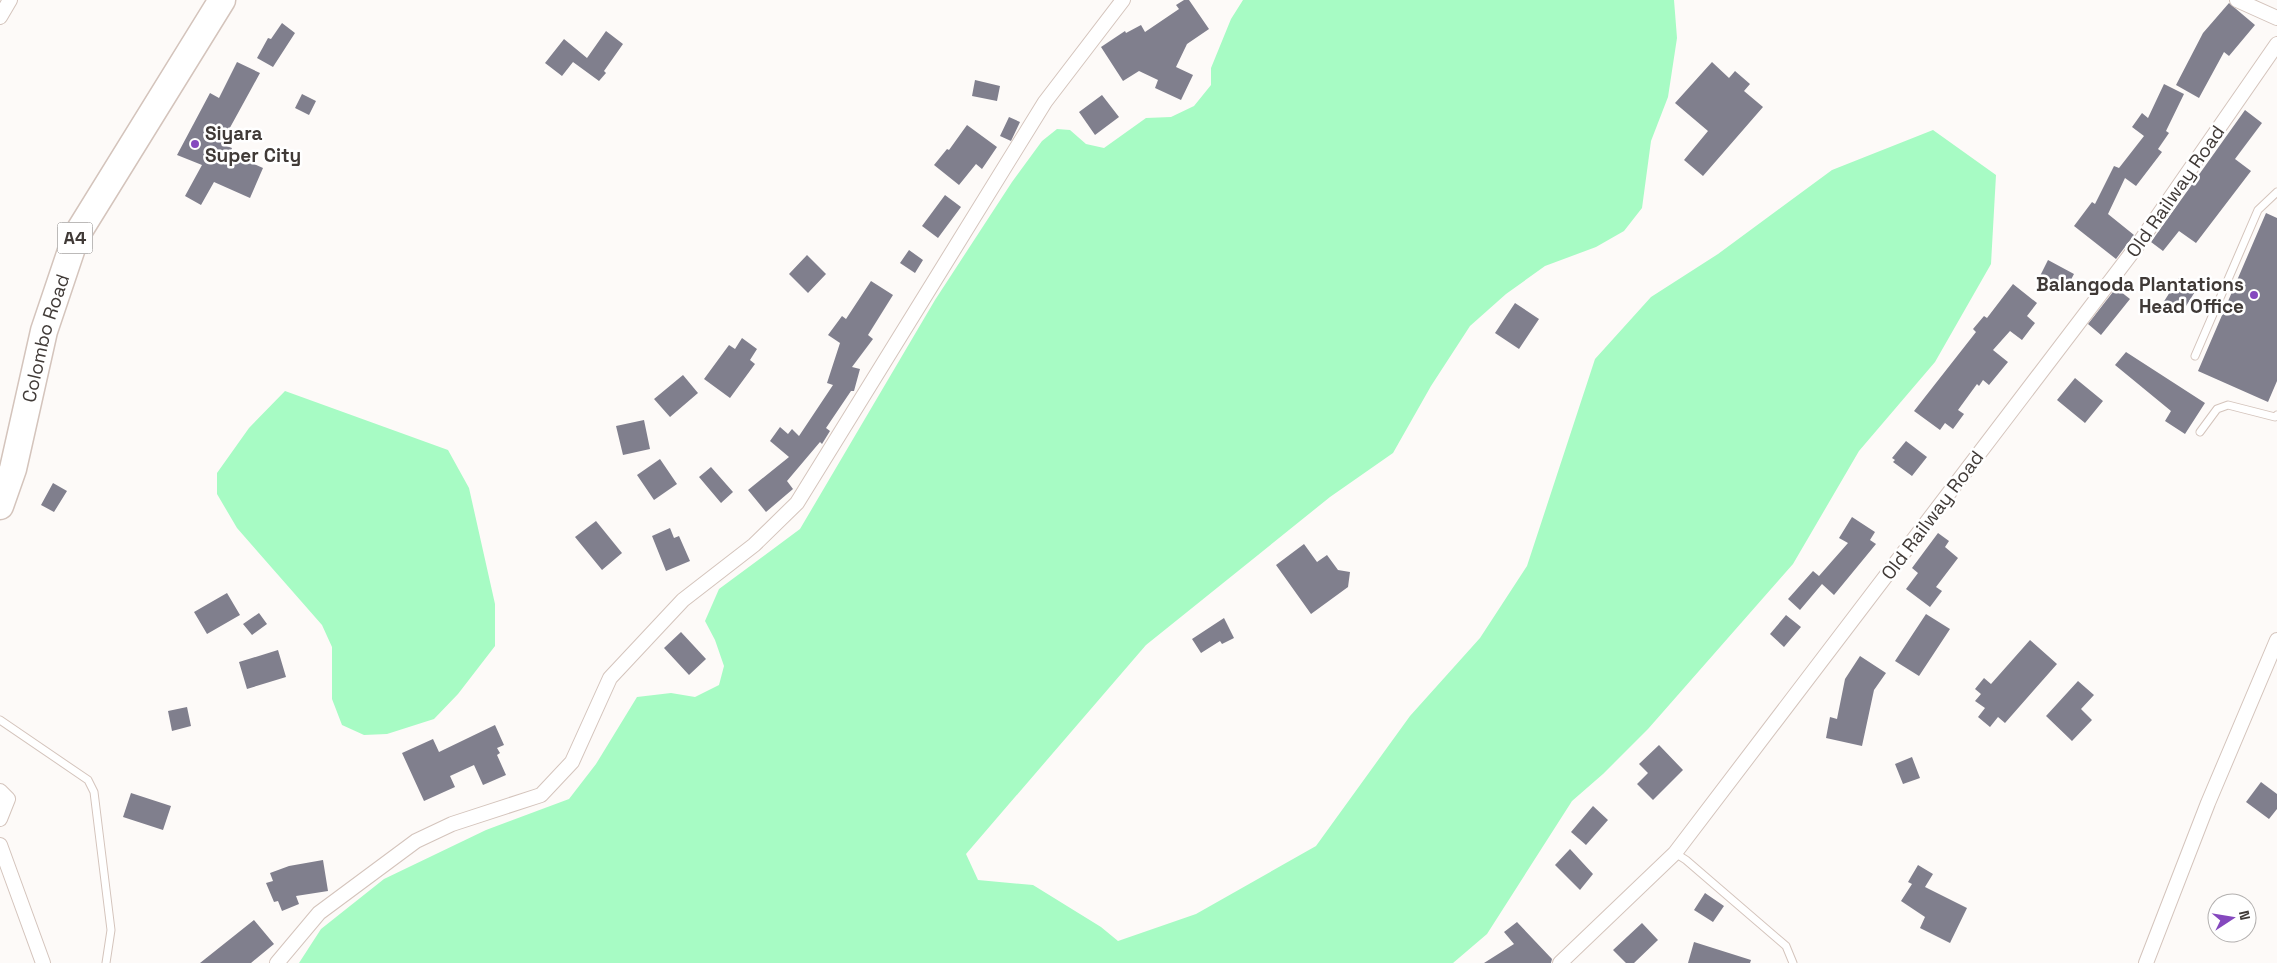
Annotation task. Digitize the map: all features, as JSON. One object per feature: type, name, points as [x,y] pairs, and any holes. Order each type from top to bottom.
[{"type":"highway","name":"Colombo Road","points":[[0,506],[13,469],[44,331],[76,236],[222,0]]},
{"type":"street","points":[[0,17],[10,0]]},
{"type":"street","points":[[277,963],[319,913],[416,842],[452,824],[541,795],[572,762],[610,678],[683,600],[754,545],[797,504],[1045,102],[1123,0]]},
{"type":"street","points":[[2239,0],[2277,18]]},
{"type":"street","name":"Old Railway Road","points":[[1560,963],[1675,852],[2137,246],[2277,44]]},
{"type":"street","points":[[2146,963],[2208,803],[2277,640]]},
{"type":"street","points":[[0,790],[8,799],[0,819]]},
{"type":"street","points":[[0,845],[43,963]]},
{"type":"lane","points":[[2195,356],[2258,210],[2277,192]]},
{"type":"lane","points":[[2200,432],[2217,409],[2228,405],[2275,417],[2277,415]]},
{"type":"lane","points":[[0,720],[88,780],[94,792],[111,930],[106,963]]},
{"type":"lane","points":[[1675,852],[1786,946],[1793,963]]},
{"type":"green space","points":[[1243,0],[1674,0],[1677,38],[1668,97],[1651,141],[1642,208],[1624,231],[1596,247],[1545,266],[1506,294],[1470,326],[1431,386],[1393,453],[1330,497],[1146,645],[966,854],[978,880],[1033,885],[1101,927],[1118,941],[1196,914],[1316,846],[1410,716],[1480,638],[1527,566],[1595,359],[1651,297],[1718,254],[1832,170],[1933,130],[1996,175],[1991,264],[1935,362],[1859,451],[1793,564],[1648,729],[1603,774],[1572,801],[1487,934],[1453,963],[299,963],[321,929],[384,879],[486,830],[569,799],[596,764],[637,697],[671,693],[695,697],[719,685],[724,666],[715,640],[705,621],[719,589],[800,529],[935,300],[1012,182],[1042,141],[1057,129],[1070,130],[1086,144],[1104,148],[1146,118],[1171,117],[1194,106],[1211,85],[1211,68],[1231,19]]},
{"type":"green space","points":[[285,391],[448,450],[469,488],[495,604],[495,646],[458,694],[434,719],[387,734],[364,735],[342,725],[332,699],[332,647],[322,625],[237,528],[217,494],[217,473],[249,428]]},
{"type":"building","points":[[1184,0],[1189,0],[1209,29],[1187,44],[1176,67],[1193,75],[1181,100],[1155,88],[1158,80],[1139,71],[1123,81],[1101,47],[1125,31],[1126,33],[1141,25],[1145,32],[1179,9],[1176,5]]},
{"type":"building","points":[[2229,3],[2255,25],[2229,56],[2224,52],[2199,98],[2176,85],[2203,33]]},
{"type":"building","points":[[282,23],[295,33],[273,67],[257,58],[268,38],[271,39]]},
{"type":"building","points":[[606,31],[623,44],[604,71],[606,73],[599,81],[573,62],[562,76],[545,63],[564,39],[587,58]]},
{"type":"building","points":[[237,62],[260,73],[221,144],[232,148],[230,153],[263,168],[250,198],[214,182],[201,205],[185,196],[202,165],[177,155],[210,93],[219,98]]},
{"type":"building","points":[[1712,62],[1729,78],[1735,71],[1750,84],[1744,91],[1763,107],[1703,176],[1684,160],[1708,131],[1675,103]]},
{"type":"building","points":[[975,80],[1000,86],[997,101],[972,96]]},
{"type":"building","points":[[2164,84],[2184,94],[2166,131],[2169,133],[2158,149],[2162,152],[2136,186],[2125,178],[2108,214],[2134,235],[2116,259],[2074,226],[2092,202],[2095,204],[2114,166],[2119,168],[2144,136],[2132,127],[2142,113],[2148,118]]},
{"type":"building","points":[[302,94],[316,101],[309,115],[295,108]]},
{"type":"building","points":[[1102,95],[1119,117],[1095,135],[1079,112]]},
{"type":"building","points":[[2245,110],[2262,123],[2235,159],[2251,171],[2196,243],[2179,231],[2163,251],[2151,242]]},
{"type":"building","points":[[1009,117],[1020,122],[1011,141],[1000,136]]},
{"type":"building","points":[[967,125],[997,147],[982,169],[976,164],[959,185],[934,165],[947,149],[949,150]]},
{"type":"building","points":[[945,195],[961,207],[938,238],[922,226]]},
{"type":"building","name":"Balangoda Plantations Head Office","points":[[2266,213],[2277,218],[2277,381],[2268,402],[2198,371]]},
{"type":"building","points":[[909,250],[923,260],[915,273],[900,263]]},
{"type":"building","points":[[807,255],[826,274],[808,293],[789,274]]},
{"type":"building","points":[[2048,260],[2074,274],[2066,289],[2040,276]]},
{"type":"building","points":[[2180,276],[2198,287],[2181,314],[2163,303]]},
{"type":"building","points":[[871,281],[893,295],[868,335],[873,339],[852,367],[860,369],[854,391],[851,391],[826,428],[830,431],[822,444],[820,442],[787,481],[793,489],[766,512],[748,490],[789,457],[770,441],[780,427],[788,434],[792,429],[799,436],[833,385],[827,383],[840,343],[828,335],[842,316],[846,319]]},
{"type":"building","points":[[2013,284],[2037,303],[2027,316],[2035,323],[2022,340],[2010,331],[1993,350],[2008,362],[1989,385],[1983,380],[1979,386],[1977,384],[1958,410],[1964,414],[1953,429],[1945,423],[1940,430],[1914,411],[1976,332],[1973,329],[1984,316],[1987,318]]},
{"type":"building","points":[[2116,288],[2130,299],[2101,335],[2088,324]]},
{"type":"building","points":[[1515,303],[1539,319],[1519,349],[1495,333]]},
{"type":"building","points":[[742,338],[757,349],[750,360],[755,364],[730,398],[704,379],[729,345],[735,349]]},
{"type":"building","points":[[2126,352],[2205,403],[2185,434],[2165,421],[2171,411],[2115,365]]},
{"type":"building","points":[[683,375],[698,393],[670,417],[654,399]]},
{"type":"building","points":[[2075,378],[2103,401],[2085,423],[2057,400]]},
{"type":"building","points":[[644,420],[650,449],[623,455],[616,426]]},
{"type":"building","points":[[1906,441],[1927,457],[1912,476],[1893,462],[1895,460],[1892,458]]},
{"type":"building","points":[[660,459],[677,484],[654,500],[637,475]]},
{"type":"building","points":[[711,467],[733,492],[721,503],[699,477]]},
{"type":"building","points":[[53,483],[67,491],[54,512],[41,505]]},
{"type":"building","points":[[1852,517],[1875,532],[1870,540],[1876,544],[1834,595],[1822,584],[1800,610],[1788,599],[1813,571],[1819,576],[1848,543],[1839,538]]},
{"type":"building","points":[[596,521],[622,553],[602,570],[575,537]]},
{"type":"building","points":[[670,528],[674,538],[679,536],[690,561],[666,571],[652,536]]},
{"type":"building","points":[[1938,533],[1949,541],[1945,547],[1958,558],[1936,587],[1942,591],[1930,607],[1906,589],[1918,573],[1912,568]]},
{"type":"building","points":[[1304,544],[1317,562],[1327,555],[1338,570],[1350,572],[1348,587],[1311,614],[1276,565]]},
{"type":"building","points":[[227,593],[240,615],[207,634],[194,612]]},
{"type":"building","points":[[259,613],[267,624],[252,635],[243,624]]},
{"type":"building","points":[[1926,614],[1950,629],[1919,676],[1895,661]]},
{"type":"building","points":[[1786,615],[1801,627],[1784,647],[1770,634]]},
{"type":"building","points":[[1224,618],[1234,638],[1222,644],[1220,641],[1201,653],[1192,639]]},
{"type":"building","points":[[681,632],[706,659],[689,675],[664,648]]},
{"type":"building","points":[[2030,640],[2057,664],[2005,723],[1998,717],[1990,727],[1978,717],[1985,708],[1975,701],[1981,694],[1975,689],[1984,678],[1991,684]]},
{"type":"building","points":[[278,650],[286,677],[247,689],[239,662]]},
{"type":"building","points":[[1860,656],[1886,673],[1874,690],[1862,746],[1826,738],[1830,717],[1837,719],[1845,679]]},
{"type":"building","points":[[2078,681],[2094,695],[2081,709],[2092,720],[2072,741],[2046,716]]},
{"type":"building","points":[[187,707],[191,726],[172,731],[168,711]]},
{"type":"building","points":[[495,725],[504,745],[497,748],[500,753],[497,755],[506,775],[483,785],[474,765],[450,776],[455,787],[424,801],[402,753],[433,739],[439,752]]},
{"type":"building","points":[[1659,745],[1683,770],[1653,800],[1637,784],[1648,773],[1639,764]]},
{"type":"building","points":[[1912,757],[1920,778],[1903,784],[1895,764]]},
{"type":"building","points":[[2261,782],[2277,794],[2277,809],[2269,819],[2246,802]]},
{"type":"building","points":[[131,793],[171,806],[163,830],[123,817]]},
{"type":"building","points":[[1593,806],[1608,820],[1586,845],[1571,832]]},
{"type":"building","points":[[1570,849],[1593,874],[1580,890],[1555,865]]},
{"type":"building","points":[[323,860],[328,891],[296,896],[299,904],[282,911],[278,901],[274,902],[266,883],[273,881],[270,873],[289,866]]},
{"type":"building","points":[[1918,865],[1933,874],[1925,887],[1967,908],[1950,943],[1920,928],[1925,917],[1901,901],[1912,884],[1908,882]]},
{"type":"building","points":[[1705,893],[1724,906],[1713,922],[1694,910]]},
{"type":"building","points":[[254,920],[274,944],[251,963],[200,963]]},
{"type":"building","points":[[1517,922],[1552,959],[1551,963],[1484,963],[1514,944],[1504,932]]},
{"type":"building","points":[[1642,923],[1658,940],[1634,963],[1626,963],[1613,950]]},
{"type":"building","points":[[1694,942],[1751,960],[1750,963],[1688,963]]},
{"type":"place","name":"Siyara Super City","points":[[195,144]]},
{"type":"place","name":"Balangoda Plantations Head Office","points":[[2254,295]]}]
